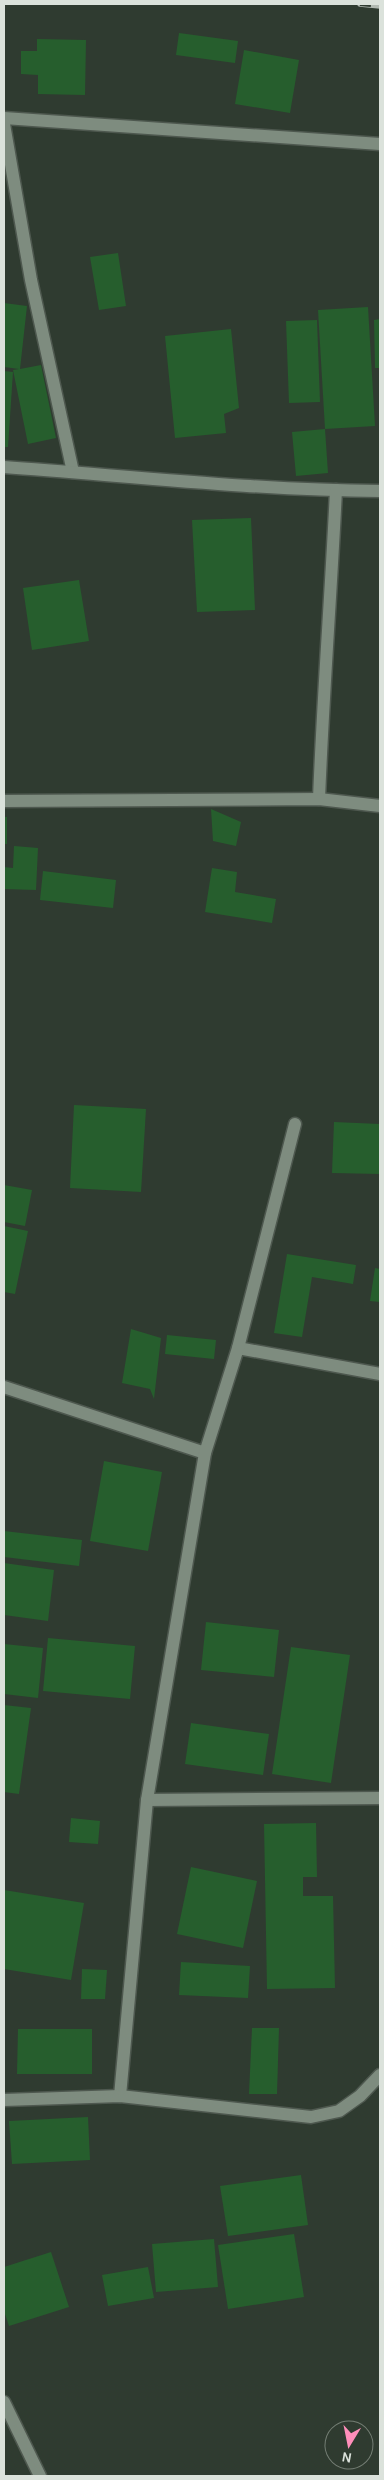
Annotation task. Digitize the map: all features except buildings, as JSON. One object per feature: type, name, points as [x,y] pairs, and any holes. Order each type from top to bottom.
[{"type":"street","points":[[4,118],[380,144]]},
{"type":"street","points":[[4,124],[31,280],[73,472]]},
{"type":"street","points":[[4,466],[336,490],[380,491]]},
{"type":"street","points":[[319,799],[324,678],[332,580],[336,490]]},
{"type":"street","points":[[4,801],[319,799],[380,806]]},
{"type":"street","points":[[120,2096],[147,1800],[205,1453],[238,1348],[295,1124]]},
{"type":"street","points":[[238,1348],[380,1374]]},
{"type":"street","points":[[4,1387],[205,1453]]},
{"type":"street","points":[[147,1800],[380,1798]]},
{"type":"street","points":[[4,2100],[120,2096],[311,2117],[339,2111],[360,2096],[380,2075]]},
{"type":"street","points":[[4,2402],[40,2476]]},
{"type":"railway","points":[[360,4],[380,6]]}]
